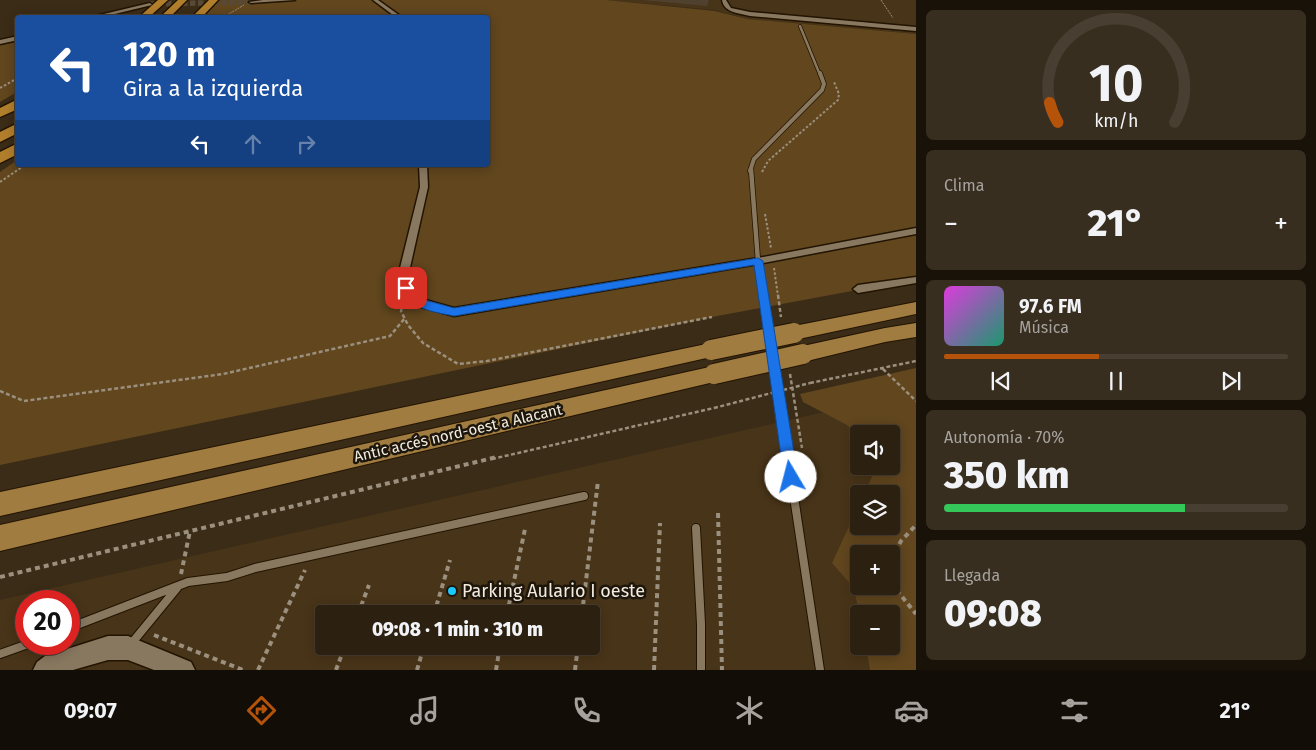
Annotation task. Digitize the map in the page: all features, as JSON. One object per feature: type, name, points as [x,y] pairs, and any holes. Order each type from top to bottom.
[{"type":"highway","points":[[146,15],[164,0]]},
{"type":"highway","points":[[167,15],[188,0]]},
{"type":"highway","points":[[176,15],[188,0]]},
{"type":"highway","points":[[198,15],[214,0]]},
{"type":"highway","points":[[0,113],[15,104]]},
{"type":"highway","points":[[0,128],[15,120]]},
{"type":"highway","points":[[0,138],[15,129]]},
{"type":"highway","points":[[0,159],[15,149]]},
{"type":"main road","name":"Antic accés nord-oest a Alacant","points":[[0,504],[711,350],[788,326],[916,308]]},
{"type":"main road","name":"Antic accés nord-oest a Alacant","points":[[0,538],[885,335],[916,330]]},
{"type":"street","points":[[250,2],[293,0]]},
{"type":"street","points":[[375,0],[397,15]]},
{"type":"street","points":[[724,0],[724,5],[736,11],[819,21],[916,29]]},
{"type":"street","points":[[102,15],[150,4]]},
{"type":"street","points":[[780,17],[800,26],[819,21]]},
{"type":"street","points":[[0,42],[15,39]]},
{"type":"street","points":[[423,167],[424,187],[404,272],[406,288],[418,302],[454,312],[758,261],[916,231]]},
{"type":"street","points":[[858,290],[916,280]]},
{"type":"street","points":[[45,670],[53,664],[108,648],[128,648],[183,670]]},
{"type":"lane","points":[[800,26],[824,84],[822,90],[754,159],[750,167],[758,261],[820,670]]},
{"type":"lane","points":[[80,624],[188,582],[227,578],[255,568],[584,496]]},
{"type":"lane","points":[[696,528],[701,624],[701,670]]},
{"type":"lane","points":[[128,648],[178,586]]},
{"type":"lane","points":[[0,654],[15,649]]},
{"type":"path","points":[[881,0],[894,19]]},
{"type":"path","points":[[227,15],[250,2]]},
{"type":"path","points":[[760,180],[762,170],[768,161],[838,100],[839,94],[832,77]]},
{"type":"path","points":[[0,88],[15,80]]},
{"type":"path","points":[[0,182],[23,167]]},
{"type":"path","points":[[764,206],[788,326]]},
{"type":"path","points":[[406,288],[401,311],[405,318],[423,343],[458,364],[487,362],[712,317]]},
{"type":"path","points":[[0,391],[24,400],[223,374],[390,336],[405,318]]},
{"type":"path","points":[[0,577],[499,457],[714,408],[810,383],[916,361]]},
{"type":"path","points":[[882,368],[916,401]]},
{"type":"path","points":[[790,369],[802,448]]},
{"type":"path","points":[[583,605],[598,481]]},
{"type":"path","points":[[718,513],[722,670]]},
{"type":"path","points":[[654,670],[660,523]]},
{"type":"path","points":[[898,545],[916,525]]},
{"type":"path","points":[[509,605],[525,529]]},
{"type":"path","points":[[437,605],[450,560]]},
{"type":"path","points":[[258,670],[305,570]]},
{"type":"path","points":[[361,605],[369,585]]},
{"type":"path","points":[[900,594],[916,614]]},
{"type":"path","points":[[154,635],[243,670]]},
{"type":"path","points":[[336,670],[342,655]]},
{"type":"path","points":[[417,670],[421,655]]},
{"type":"path","points":[[496,670],[498,655]]},
{"type":"path","points":[[575,670],[577,655]]},
{"type":"shaded area","points":[[220,0],[606,0],[715,11],[747,19],[916,34],[916,279],[712,317],[0,465],[0,172],[15,161],[15,167],[490,167],[490,15],[205,15]]},
{"type":"shaded area","points":[[606,0],[916,0],[916,34],[747,19],[715,10]]},
{"type":"shaded area","points":[[15,42],[15,93],[0,102],[0,45]]},
{"type":"shaded area","points":[[916,368],[916,670],[870,670],[868,655],[900,655],[900,605],[857,605],[855,595],[900,595],[900,545],[850,545],[850,583],[832,563],[850,524],[850,535],[900,535],[900,485],[868,485],[873,475],[900,475],[900,425],[850,425],[850,428],[803,402],[800,394]]},
{"type":"shaded area","points":[[916,391],[916,670],[0,670],[0,600],[15,597],[15,655],[80,655],[80,590],[44,590]]},
{"type":"tunnel","points":[[150,4],[251,2]]},
{"type":"place","name":"Parking Aulario I oeste","points":[[452,591]]},
{"type":"route","points":[[406,288],[410,296],[418,302],[454,312],[758,261],[766,303],[791,477]]}]
